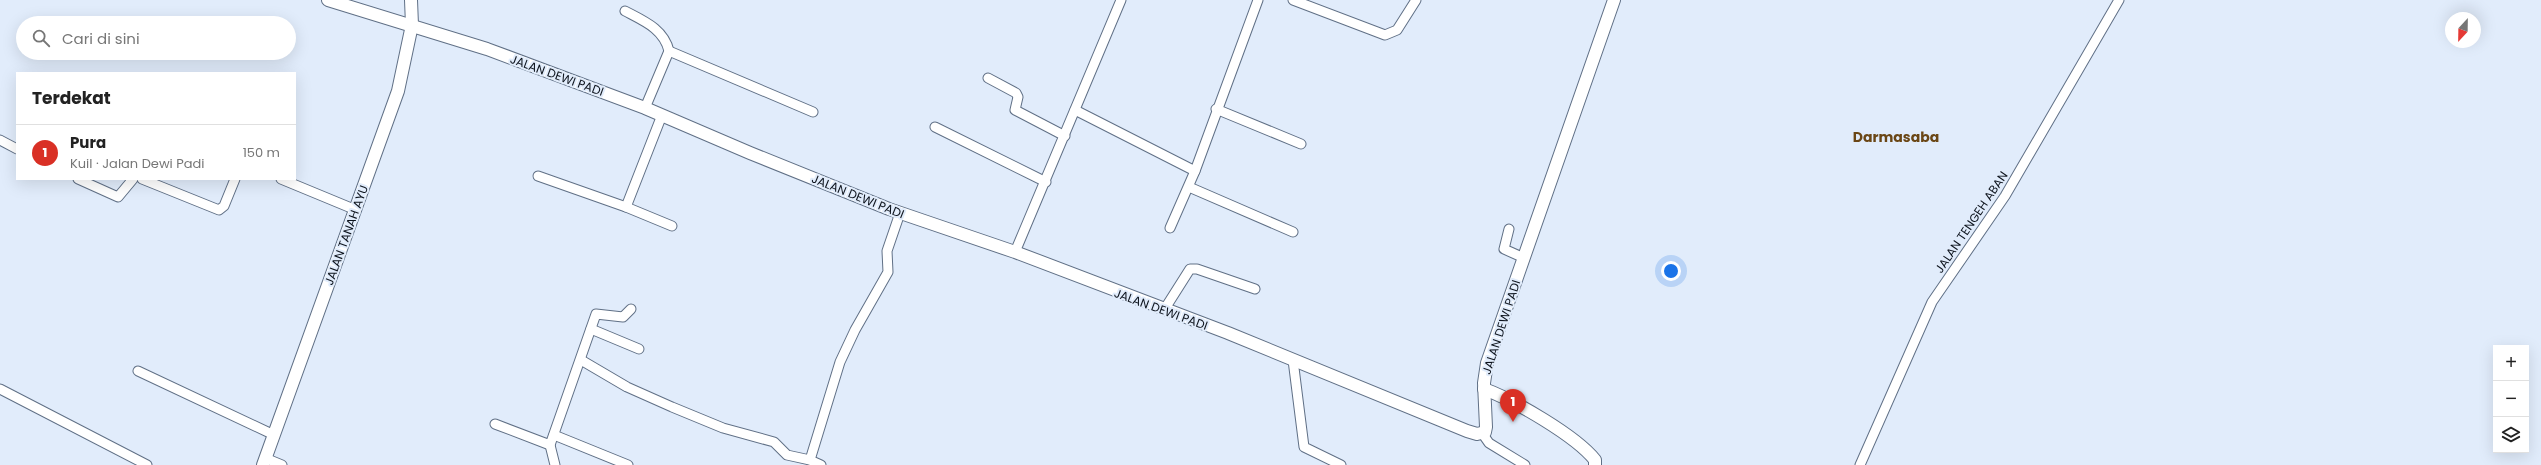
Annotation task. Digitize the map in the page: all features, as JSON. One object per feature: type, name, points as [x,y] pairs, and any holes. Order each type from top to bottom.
[{"type":"street","name":"JALAN DEWI PADI","points":[[328,0],[487,48],[645,108],[894,211],[1015,252],[1313,367],[1467,432],[1482,433],[1486,427],[1484,389],[1486,367],[1614,0]]},
{"type":"street","name":"JALAN TANAH AYU","points":[[264,462],[272,434],[356,210],[398,91],[412,25],[411,0]]},
{"type":"street","points":[[1015,252],[1046,182],[1121,0]]},
{"type":"street","points":[[1170,228],[1189,187],[1216,109],[1258,0]]},
{"type":"street","points":[[1293,0],[1384,35],[1397,30],[1416,0]]},
{"type":"street","name":"JALAN TENGEH ABAN","points":[[1860,465],[1932,302],[2004,196],[2119,0]]},
{"type":"street","points":[[625,11],[651,25],[663,35],[669,51],[645,108]]},
{"type":"street","points":[[669,51],[813,112]]},
{"type":"street","points":[[988,78],[1016,93],[1018,97],[1015,110],[1064,136]]},
{"type":"street","points":[[1216,109],[1301,144]]},
{"type":"street","points":[[1075,110],[1194,171]]},
{"type":"street","points":[[626,207],[662,115]]},
{"type":"street","points":[[935,127],[1046,182]]},
{"type":"street","points":[[0,140],[16,148]]},
{"type":"street","points":[[538,176],[626,207],[672,226]]},
{"type":"street","points":[[80,180],[118,197],[132,180]]},
{"type":"street","points":[[144,180],[219,210],[224,206],[235,180]]},
{"type":"street","points":[[283,180],[356,210]]},
{"type":"street","points":[[1189,187],[1293,232]]},
{"type":"street","points":[[810,460],[840,362],[855,330],[888,272],[887,251],[894,211]]},
{"type":"street","points":[[1509,229],[1504,249],[1524,258]]},
{"type":"street","points":[[1164,310],[1190,269],[1197,269],[1255,289]]},
{"type":"street","points":[[555,465],[550,445],[598,313],[623,317],[631,309]]},
{"type":"street","points":[[591,330],[639,349]]},
{"type":"street","points":[[581,360],[627,387],[723,428],[767,440],[778,445],[787,455],[810,460],[821,465]]},
{"type":"street","points":[[1295,360],[1304,447],[1341,465]]},
{"type":"street","points":[[138,371],[272,434]]},
{"type":"street","points":[[0,389],[147,465]]},
{"type":"street","points":[[1484,389],[1508,400],[1558,431],[1588,452],[1595,460],[1595,465]]},
{"type":"street","points":[[495,424],[550,445]]},
{"type":"street","points":[[1482,433],[1488,443],[1525,465]]},
{"type":"street","points":[[554,435],[628,465]]},
{"type":"street","points":[[264,462],[282,465]]},
{"type":"place","name":"Pura","points":[[1513,422]]},
{"type":"district","name":"Darmasaba","points":[[1896,137]]}]
